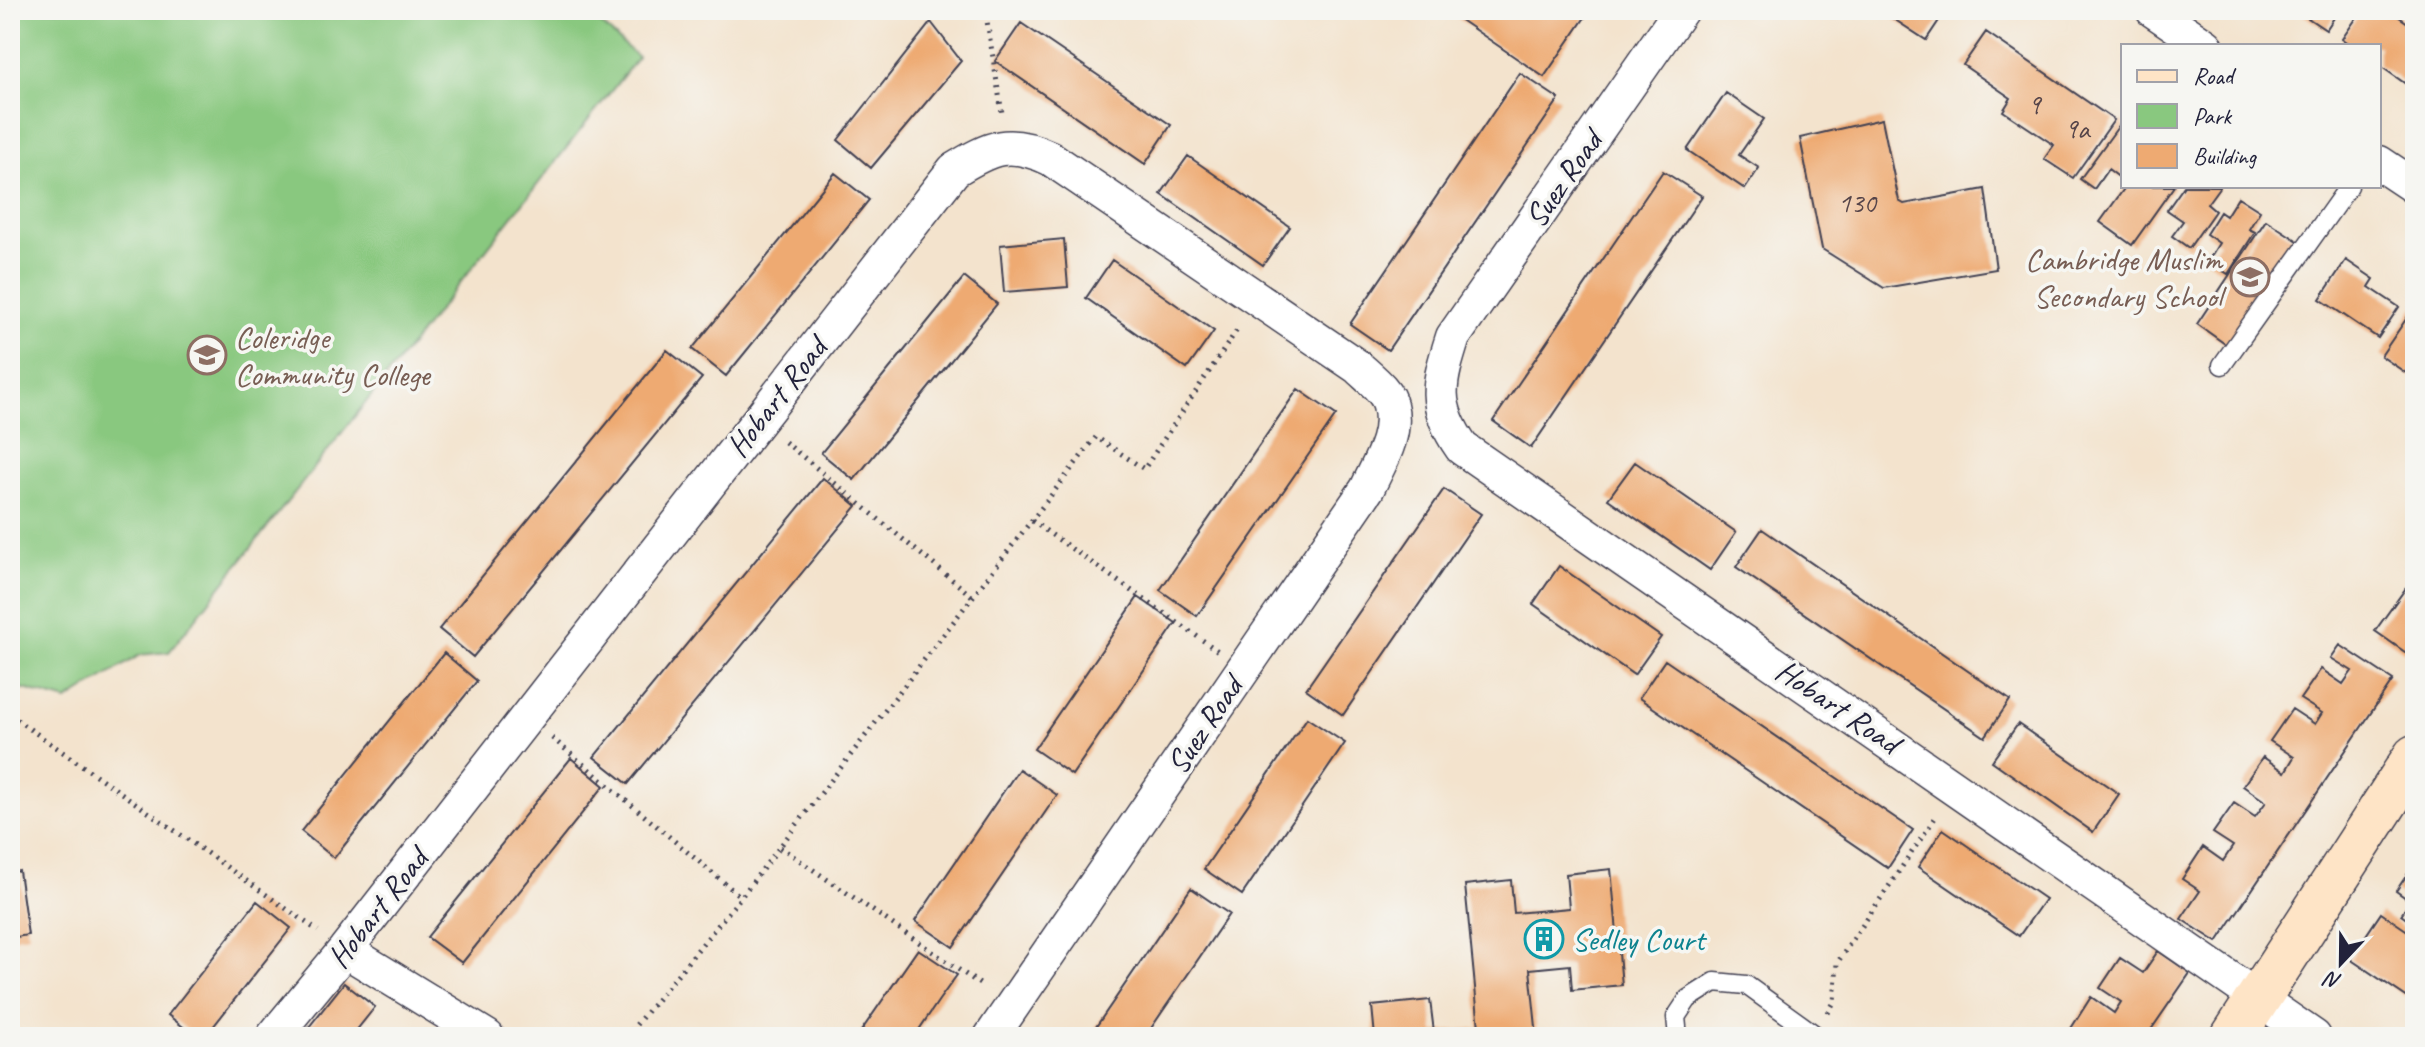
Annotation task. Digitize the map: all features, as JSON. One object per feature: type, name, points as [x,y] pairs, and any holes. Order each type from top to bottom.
[{"type":"street","name":"Suez Road","points":[[1440,397],[1443,369],[1453,337],[1681,10]]},
{"type":"street","points":[[2153,10],[2203,44]]},
{"type":"street","name":"Hobart Road","points":[[273,1037],[345,950],[954,170],[981,153],[1007,145]]},
{"type":"street","points":[[1007,145],[1028,148],[1050,158],[1258,299]]},
{"type":"street","points":[[2381,164],[2415,187]]},
{"type":"street","name":"Suez Road","points":[[991,1037],[1367,489],[1388,446],[1392,425],[1390,403],[1376,385],[1358,367],[1258,299]]},
{"type":"street","name":"Hobart Road","points":[[1440,397],[1447,427],[1462,448],[2314,1037]]},
{"type":"street","points":[[2233,1037],[2415,757]]},
{"type":"street","points":[[345,950],[487,1037]]},
{"type":"lane","points":[[2222,365],[2348,188]]},
{"type":"lane","points":[[1678,1037],[1676,1017],[1688,999],[1715,982],[1746,985],[1813,1035]]},
{"type":"path","points":[[986,15],[1007,145]]},
{"type":"path","points":[[626,1037],[741,897],[1096,437],[1144,469],[1258,299]]},
{"type":"path","points":[[759,420],[973,597]]},
{"type":"path","points":[[1032,521],[1243,669]]},
{"type":"path","points":[[10,715],[345,950]]},
{"type":"path","points":[[527,716],[741,897]]},
{"type":"path","points":[[1813,1035],[1834,1002],[1837,963],[1956,788]]},
{"type":"path","points":[[780,847],[1012,1006]]},
{"type":"green space","name":"Coleridge Community College","points":[[10,10],[585,10],[638,57],[169,652],[140,655],[67,701],[10,685]]},
{"type":"building","points":[[1446,10],[1590,10],[1544,77]]},
{"type":"building","points":[[1880,10],[1946,10],[1926,40]]},
{"type":"building","points":[[2296,10],[2339,10],[2326,30]]},
{"type":"building","points":[[2362,10],[2389,10],[2415,28],[2413,89],[2381,66],[2381,44],[2349,44],[2342,39]]},
{"type":"building","points":[[931,22],[961,61],[871,168],[838,140]]},
{"type":"building","points":[[1021,23],[1171,125],[1145,164],[995,61]]},
{"type":"building","points":[[1986,32],[2114,120],[2073,178],[2044,159],[2054,145],[2003,111],[2011,98],[1963,65]]},
{"type":"building","points":[[1520,73],[1559,99],[1388,350],[1350,324]]},
{"type":"building","points":[[1726,93],[1764,119],[1739,155],[1759,168],[1745,189],[1687,150]]},
{"type":"building","points":[[1882,119],[1899,201],[1904,204],[1985,189],[1996,269],[1884,288],[1822,249],[1800,138]]},
{"type":"building","points":[[2121,123],[2121,177],[2108,169],[2094,189],[2080,179]]},
{"type":"building","points":[[1188,156],[1290,227],[1263,265],[1161,194]]},
{"type":"building","points":[[1663,171],[1702,196],[1531,448],[1493,421]]},
{"type":"building","points":[[835,173],[869,200],[726,376],[692,349]]},
{"type":"building","points":[[2125,188],[2173,188],[2132,245],[2100,222]]},
{"type":"building","points":[[2183,188],[2219,188],[2207,204],[2215,211],[2189,248],[2172,236],[2183,221],[2167,210]]},
{"type":"building","points":[[2238,197],[2260,211],[2249,229],[2255,232],[2228,274],[2208,261],[2219,243],[2206,234],[2220,212],[2226,216]]},
{"type":"building","points":[[2266,220],[2301,243],[2228,346],[2197,324]]},
{"type":"building","points":[[1064,239],[1068,287],[1004,292],[1000,245]]},
{"type":"building","points":[[1112,260],[1214,331],[1187,369],[1086,298]]},
{"type":"building","points":[[2346,260],[2374,279],[2369,287],[2399,307],[2378,338],[2320,299]]},
{"type":"building","points":[[964,277],[997,304],[854,480],[821,453]]},
{"type":"building","points":[[2415,306],[2415,379],[2381,356]]},
{"type":"building","points":[[667,350],[702,378],[473,657],[439,629]]},
{"type":"building","points":[[1298,389],[1336,415],[1197,616],[1160,590]]},
{"type":"building","points":[[1635,462],[1736,532],[1710,570],[1608,499]]},
{"type":"building","points":[[823,478],[857,506],[628,784],[594,757]]},
{"type":"building","points":[[1444,489],[1481,514],[1343,715],[1306,689]]},
{"type":"building","points":[[1762,529],[2010,700],[1985,737],[1736,567]]},
{"type":"building","points":[[1559,566],[1661,637],[1634,675],[1533,604]]},
{"type":"building","points":[[2411,581],[2415,584],[2415,659],[2375,631]]},
{"type":"building","points":[[1138,597],[1176,623],[1072,775],[1034,749]]},
{"type":"building","points":[[2340,645],[2393,680],[2217,942],[2181,919],[2200,891],[2182,879],[2203,847],[2223,861],[2233,846],[2213,833],[2234,803],[2255,817],[2266,802],[2243,786],[2263,757],[2285,772],[2294,757],[2270,741],[2292,709],[2315,724],[2322,713],[2300,699],[2321,669],[2343,684],[2352,671],[2331,658]]},
{"type":"building","points":[[444,653],[477,681],[334,858],[301,831]]},
{"type":"building","points":[[1665,660],[1913,830],[1888,868],[1639,698]]},
{"type":"building","points":[[1307,718],[1345,743],[1242,895],[1204,869]]},
{"type":"building","points":[[2018,724],[2119,794],[2093,832],[1992,761]]},
{"type":"building","points":[[571,758],[604,786],[462,963],[427,937]]},
{"type":"building","points":[[1019,769],[1057,795],[953,947],[915,921]]},
{"type":"building","points":[[1943,829],[2045,899],[2019,936],[1918,867]]},
{"type":"building","points":[[2415,863],[2415,925],[2401,915],[2410,901],[2396,891]]},
{"type":"building","name":"Sedley Court","points":[[1611,869],[1622,985],[1572,990],[1570,965],[1530,969],[1537,1037],[1375,1037],[1372,1006],[1430,1000],[1434,1032],[1479,1028],[1465,885],[1511,880],[1514,913],[1569,908],[1566,874]]},
{"type":"building","points":[[19,871],[28,935],[10,938],[10,873]]},
{"type":"building","points":[[1191,888],[1229,914],[1145,1037],[1089,1037]]},
{"type":"building","points":[[257,901],[291,928],[205,1037],[196,1037],[168,1015]]},
{"type":"building","points":[[2381,913],[2415,936],[2415,988],[2408,998],[2350,959]]},
{"type":"building","points":[[918,949],[957,975],[914,1037],[857,1037]]},
{"type":"building","points":[[2158,951],[2190,973],[2146,1037],[2081,1037],[2070,1030],[2091,997],[2114,1013],[2121,1002],[2100,988],[2120,958],[2143,973]]},
{"type":"building","points":[[344,983],[375,1007],[351,1037],[301,1037]]},
{"type":"place","name":"Cambridge Muslim Secondary School","points":[[2250,277]]},
{"type":"place","name":"Coleridge Community College","points":[[207,355]]},
{"type":"place","name":"Sedley Court","points":[[1544,939]]}]
